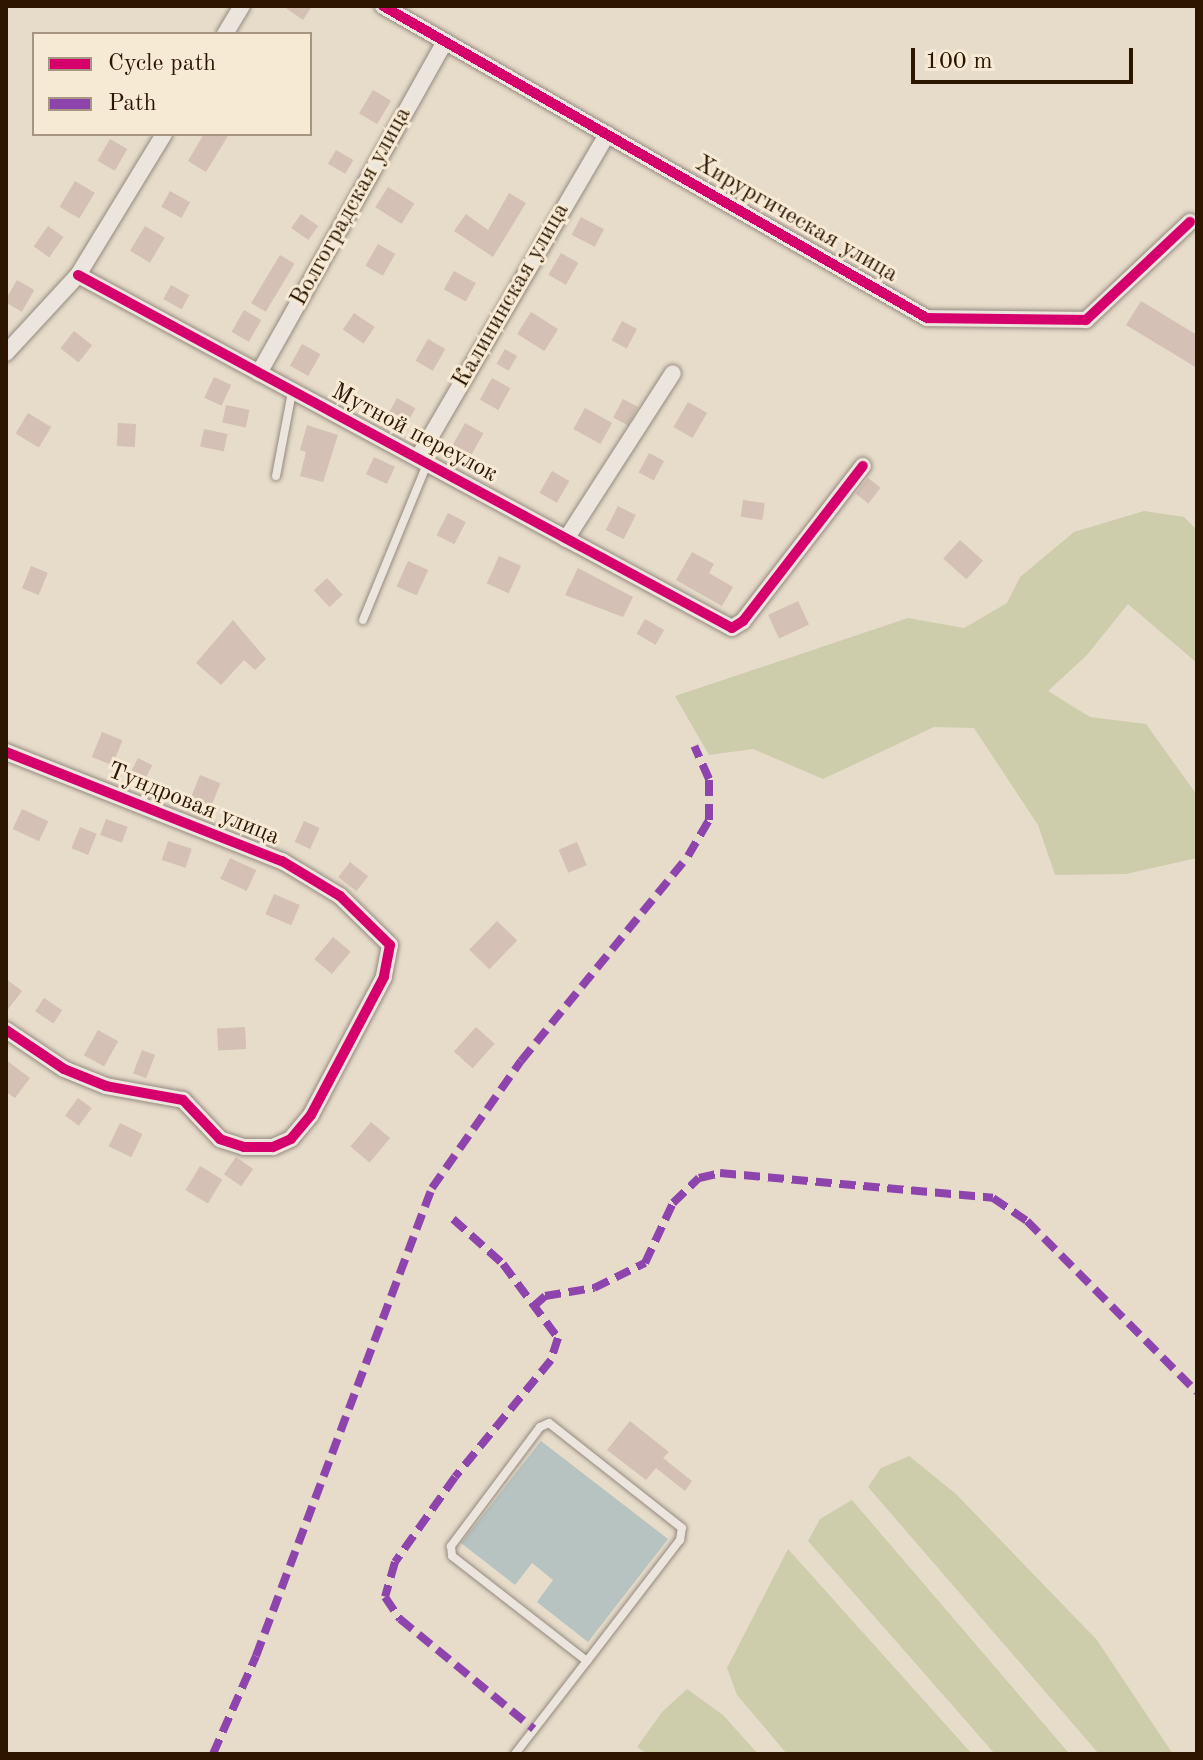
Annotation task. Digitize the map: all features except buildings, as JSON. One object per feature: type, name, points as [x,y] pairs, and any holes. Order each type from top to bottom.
[{"type":"street","points":[[226,32],[242,6]]},
{"type":"street","name":"Хирургическая улица","points":[[383,6],[927,318],[1086,320],[1190,222]]},
{"type":"street","name":"Волгоградская улица","points":[[259,373],[445,42]]},
{"type":"street","name":"Калининская улица","points":[[423,461],[607,134]]},
{"type":"street","points":[[6,353],[78,275],[163,136]]},
{"type":"street","name":"Мутной переулок","points":[[78,275],[732,628],[743,621],[863,466]]},
{"type":"street","points":[[566,539],[673,373]]},
{"type":"street","name":"Тундровая улица","points":[[6,752],[282,861],[340,896],[390,945],[384,977],[311,1115],[291,1139],[273,1147],[244,1147],[220,1139],[183,1100],[106,1086],[64,1069],[6,1030]]},
{"type":"lane","points":[[276,476],[293,391]]},
{"type":"lane","points":[[363,620],[423,461]]},
{"type":"lane","points":[[515,1754],[587,1661],[680,1540],[682,1528],[549,1423],[540,1427],[451,1546],[452,1556],[587,1661]]},
{"type":"green space","points":[[1144,511],[1184,517],[1197,530],[1197,663],[1128,604],[1087,655],[1048,691],[1090,717],[1146,724],[1197,795],[1197,858],[1126,874],[1055,875],[1038,825],[974,728],[934,727],[823,779],[753,749],[709,755],[675,696],[908,618],[964,628],[1007,603],[1020,577],[1074,532]]},
{"type":"green space","points":[[909,1456],[956,1494],[1097,1640],[1173,1754],[1099,1754],[868,1487],[881,1468]]},
{"type":"green space","points":[[852,1500],[1069,1754],[995,1754],[808,1541],[820,1519]]},
{"type":"green space","points":[[788,1549],[972,1754],[787,1754],[737,1695],[727,1668]]},
{"type":"green space","points":[[687,1689],[723,1715],[758,1754],[648,1754],[637,1747],[662,1712]]},
{"type":"shaded area","points":[[541,1441],[668,1539],[588,1642],[537,1602],[553,1580],[532,1563],[515,1585],[461,1543]]},
{"type":"marked path","points":[[213,1754],[256,1656],[432,1188],[521,1061],[688,856],[709,820],[709,779],[694,746]]},
{"type":"marked path","points":[[534,1306],[545,1296],[594,1288],[645,1263],[673,1203],[699,1178],[720,1173],[993,1198],[1027,1221],[1197,1392]]},
{"type":"marked path","points":[[453,1219],[503,1264],[558,1338],[551,1360],[455,1477],[395,1562],[385,1597],[400,1619],[534,1729]]},
{"type":"cycle path","points":[[383,6],[927,318],[1086,320],[1190,222]]},
{"type":"cycle path","points":[[78,275],[732,628],[743,621],[863,466]]},
{"type":"cycle path","points":[[6,752],[282,861],[340,896],[390,945],[384,977],[311,1115],[291,1139],[273,1147],[244,1147],[220,1139],[183,1100],[106,1086],[64,1069],[6,1030]]}]
